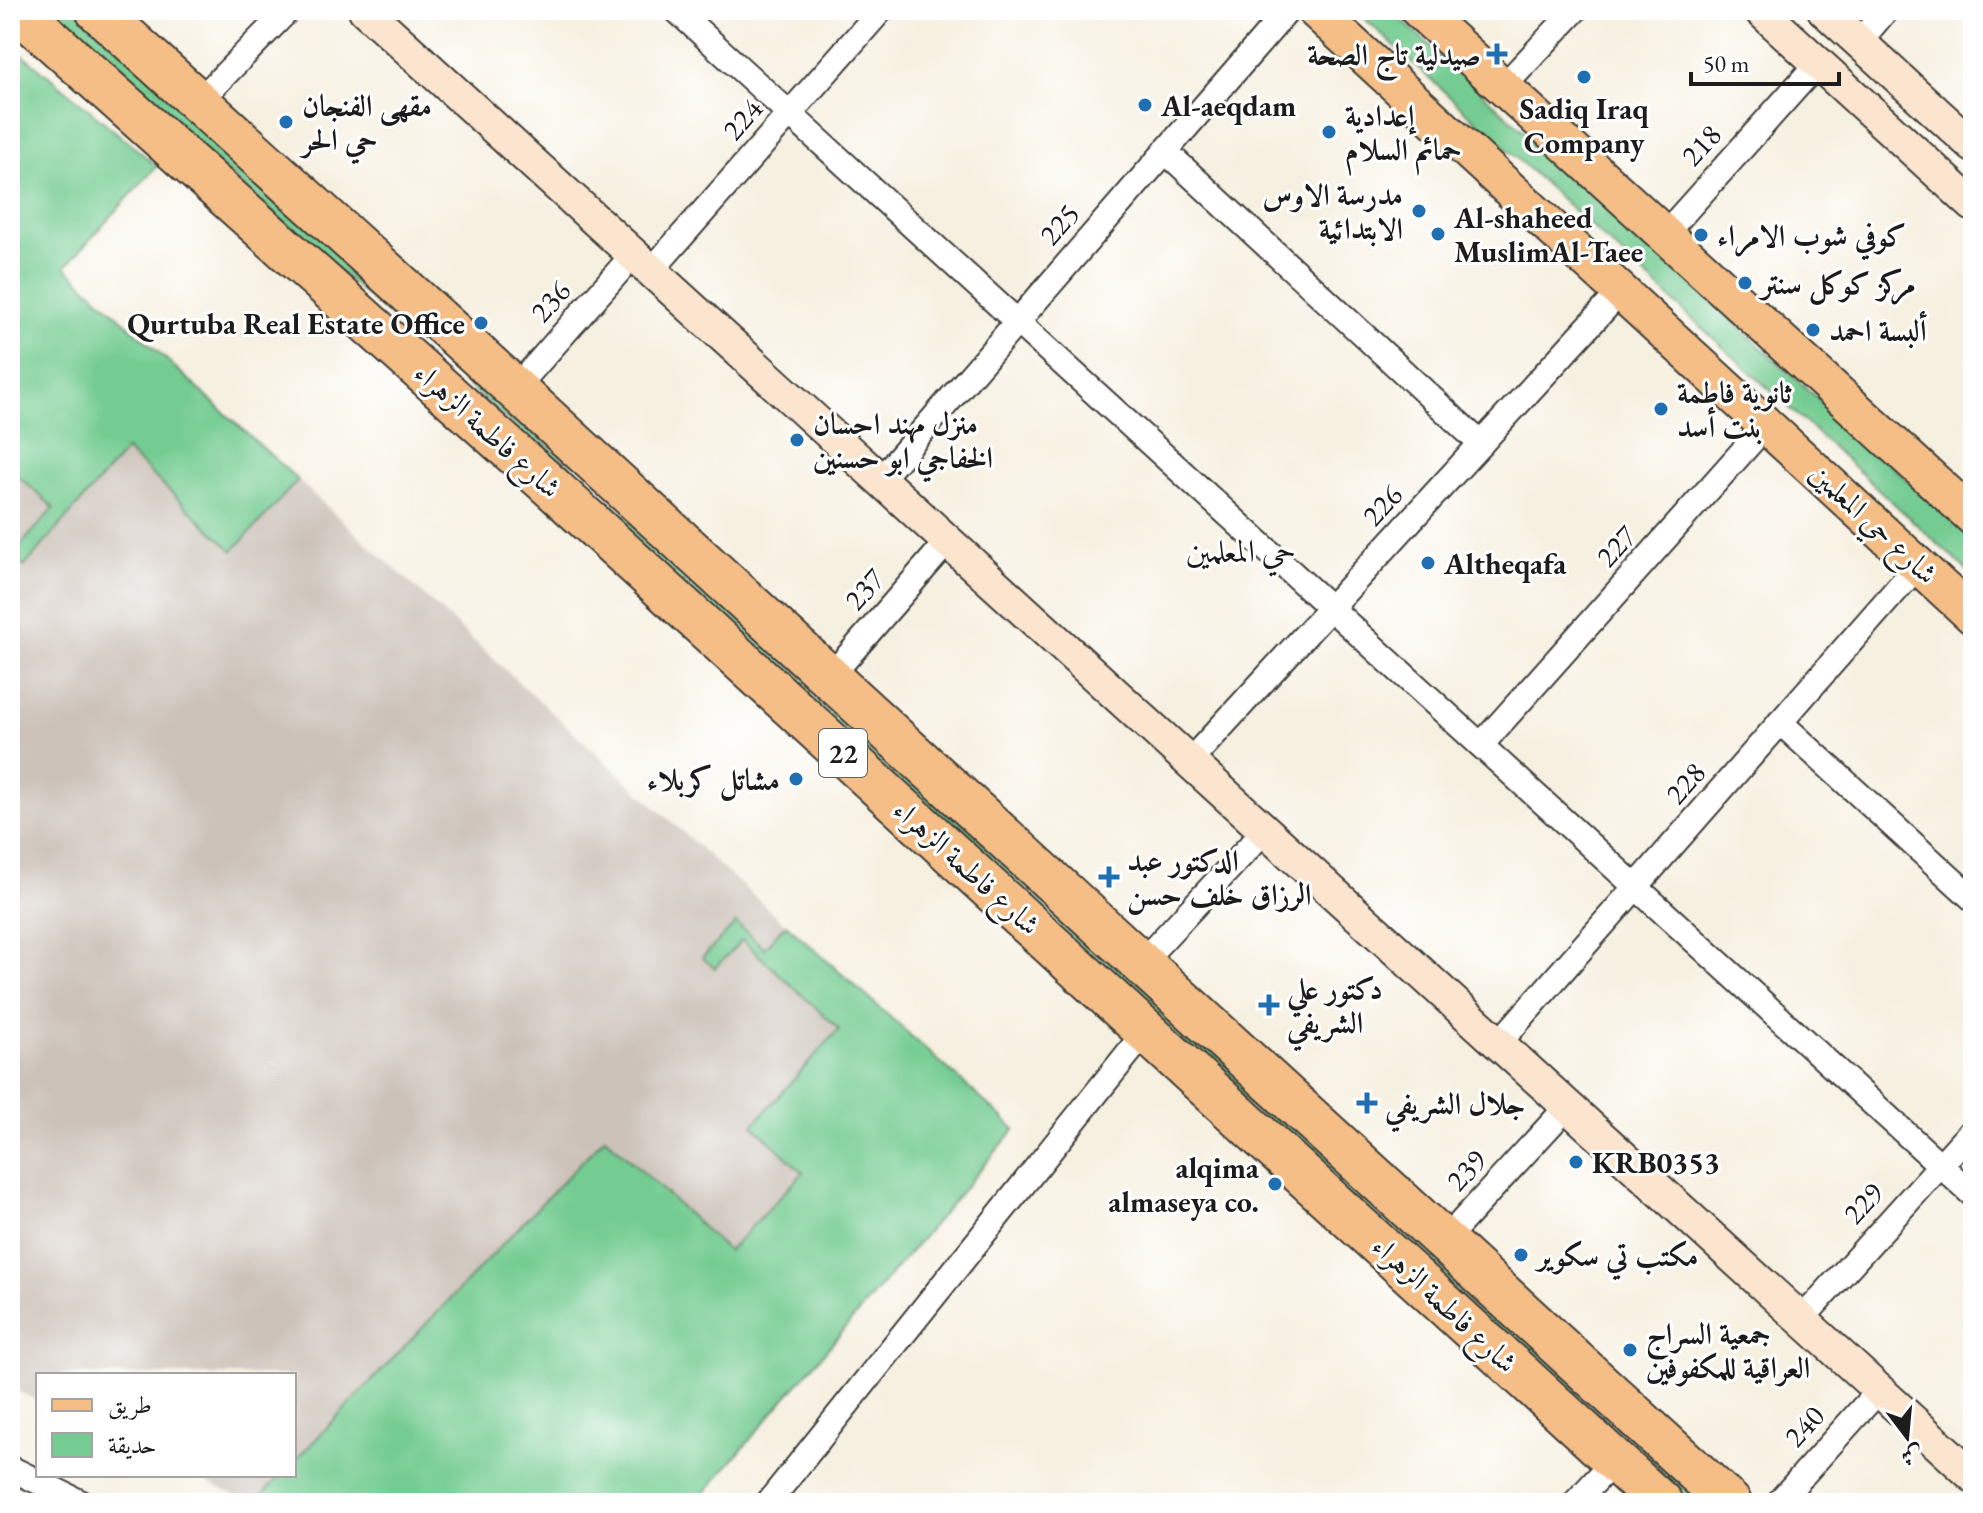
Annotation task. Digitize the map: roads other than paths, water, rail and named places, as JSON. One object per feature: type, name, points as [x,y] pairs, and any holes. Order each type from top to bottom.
[{"type":"highway","name":"شارع فاطمة الزهراء","points":[[18,10],[546,482],[1661,1503]]},
{"type":"highway","name":"شارع فاطمة الزهراء","points":[[97,10],[1730,1503]]},
{"type":"highway","points":[[546,482],[569,472],[579,448]]},
{"type":"highway","points":[[591,523],[601,499],[609,494],[626,492]]},
{"type":"main road","name":"شارع حي المعلمين","points":[[1315,10],[1970,612]]},
{"type":"main road","points":[[1419,10],[1973,517]]},
{"type":"street","points":[[198,102],[288,10]]},
{"type":"street","points":[[365,10],[1973,1476]]},
{"type":"street","points":[[676,10],[1973,1195]]},
{"type":"street","name":"224","points":[[642,263],[789,114],[881,10]]},
{"type":"street","name":"225","points":[[880,480],[1288,10]]},
{"type":"street","points":[[1503,87],[1575,10]]},
{"type":"street","points":[[1760,10],[1973,205]]},
{"type":"street","points":[[1824,10],[1973,146]]},
{"type":"street","points":[[1859,42],[1886,10]]},
{"type":"street","name":"218","points":[[1664,235],[1818,63]]},
{"type":"street","points":[[1165,151],[1481,444]]},
{"type":"street","name":"236","points":[[515,389],[642,263]]},
{"type":"street","name":"226","points":[[1189,762],[1621,291]]},
{"type":"street","name":"227","points":[[1481,745],[1767,424]]},
{"type":"street","name":"237","points":[[830,677],[947,542]]},
{"type":"street","name":"228","points":[[1498,1044],[1919,564]]},
{"type":"street","points":[[1780,722],[1973,899]]},
{"type":"street","points":[[1141,963],[1264,831]]},
{"type":"street","points":[[768,1503],[1146,1031]]},
{"type":"street","name":"239","points":[[1444,1241],[1567,1107]]},
{"type":"street","name":"229","points":[[1801,1320],[1973,1129]]},
{"type":"street","name":"240","points":[[1778,1503],[1878,1391]]},
{"type":"street","points":[[1575,1503],[1615,1460]]},
{"type":"street","points":[[10,1468],[82,1503]]},
{"type":"place","name":"صيدلية تاج الصحة","points":[[1497,54]]},
{"type":"place","name":"Sadiq Iraq Company","points":[[1584,77]]},
{"type":"place","name":"Al-aeqdam","points":[[1145,105]]},
{"type":"place","name":"مقهى الفنجان حي الحر","points":[[286,122]]},
{"type":"place","name":"إعدادية حمائم السلام","points":[[1329,132]]},
{"type":"place","name":"مدرسة الاوس الابتدائية","points":[[1419,211]]},
{"type":"place","name":"Al-shaheed MuslimAl-Taee","points":[[1438,234]]},
{"type":"place","name":"كوفي شوب الامراء","points":[[1701,235]]},
{"type":"place","name":"مركز كوكل سنتر","points":[[1745,283]]},
{"type":"place","name":"Qurtuba Real Estate Office","points":[[481,323]]},
{"type":"place","name":"ألبسة احمد","points":[[1813,330]]},
{"type":"place","name":"ثانوية فاطمة بنت أسد","points":[[1661,409]]},
{"type":"place","name":"منزل مهند احسان الخفاجي ابو حسنين","points":[[797,440]]},
{"type":"place","name":"Altheqafa","points":[[1428,563]]},
{"type":"place","name":"مشاتل كربلاء","points":[[796,779]]},
{"type":"place","name":"الدكتور عبد الرزاق خلف حسن","points":[[1109,877]]},
{"type":"place","name":"دكتور علي الشريفي","points":[[1269,1005]]},
{"type":"place","name":"جلال الشريفي","points":[[1367,1103]]},
{"type":"place","name":"KRB0353","points":[[1576,1162]]},
{"type":"place","name":"alqima almaseya co.","points":[[1275,1184]]},
{"type":"place","name":"مكتب تي سكوير","points":[[1521,1255]]},
{"type":"place","name":"جمعية السراج العراقية للمكفوفين","points":[[1630,1350]]},
{"type":"district","name":"حي المعلمين","points":[[1241,551]]}]
